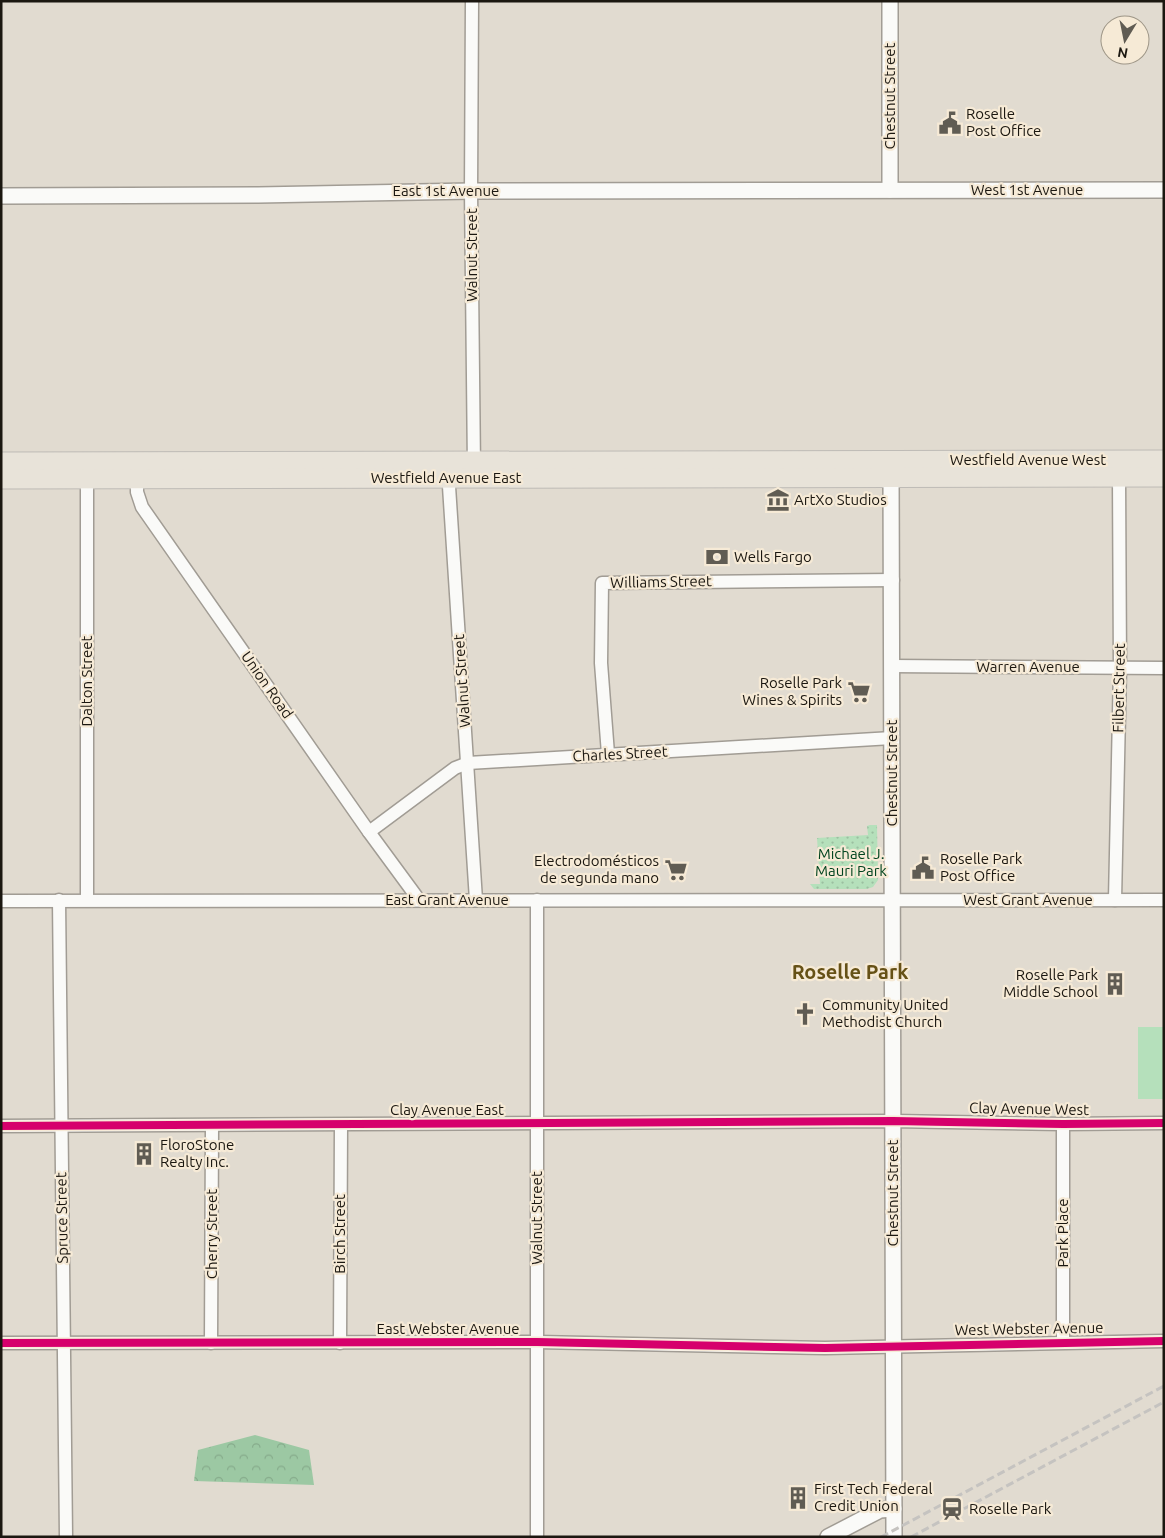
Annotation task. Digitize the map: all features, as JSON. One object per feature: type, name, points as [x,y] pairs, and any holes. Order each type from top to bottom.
[{"type":"main road","name":"Westfield Avenue West","points":[[891,469],[1164,460]]},
{"type":"main road","name":"Westfield Avenue East","points":[[1,462],[87,470],[891,469]]},
{"type":"main road","name":"Westfield Avenue West","points":[[891,469],[1164,477]]},
{"type":"main road","name":"Westfield Avenue East","points":[[1,479],[87,470]]},
{"type":"street","name":"Walnut Street","points":[[472,1],[474,470]]},
{"type":"street","name":"Chestnut Street","points":[[890,1],[890,190]]},
{"type":"street","name":"East 1st Avenue","points":[[1,196],[272,195],[380,191],[890,190]]},
{"type":"street","name":"West 1st Avenue","points":[[890,190],[1164,190]]},
{"type":"street","name":"Chestnut Street","points":[[891,469],[893,580],[894,1537]]},
{"type":"street","name":"Dalton Street","points":[[87,470],[87,900]]},
{"type":"street","name":"Union Road","points":[[137,470],[138,497],[142,507],[369,832],[419,900]]},
{"type":"street","name":"Walnut Street","points":[[448,470],[476,900]]},
{"type":"street","name":"Filbert Street","points":[[1115,900],[1120,668],[1119,477]]},
{"type":"street","name":"Williams Street","points":[[608,754],[601,662],[602,583],[893,580]]},
{"type":"street","name":"Warren Avenue","points":[[892,666],[1164,668]]},
{"type":"street","name":"Charles Street","points":[[369,832],[455,768],[468,763],[892,738]]},
{"type":"street","name":"East Grant Avenue","points":[[1,900],[893,900]]},
{"type":"street","name":"Spruce Street","points":[[59,900],[66,1537]]},
{"type":"street","name":"Walnut Street","points":[[537,900],[537,1537]]},
{"type":"street","name":"West Grant Avenue","points":[[893,900],[1164,900]]},
{"type":"street","name":"Clay Avenue East","points":[[1,1126],[893,1121]]},
{"type":"street","name":"Clay Avenue West","points":[[893,1121],[1064,1124],[1164,1123]]},
{"type":"street","name":"Park Place","points":[[1063,1342],[1064,1124]]},
{"type":"street","name":"Birch Street","points":[[340,1342],[341,1125]]},
{"type":"street","name":"Cherry Street","points":[[212,1126],[212,1343]]},
{"type":"street","name":"West Webster Avenue","points":[[894,1346],[1164,1341]]},
{"type":"street","name":"East Webster Avenue","points":[[1,1343],[537,1342],[825,1348],[894,1346]]},
{"type":"street","points":[[828,1537],[880,1510],[894,1508]]},
{"type":"green space","name":"Michael J. Mauri Park","points":[[877,825],[878,880],[873,887],[867,889],[814,889],[810,884],[820,884],[817,838],[868,835],[867,826]]},
{"type":"green space","points":[[1138,1027],[1164,1027],[1164,1099],[1138,1099]]},
{"type":"green space","points":[[255,1435],[309,1450],[314,1485],[194,1481],[198,1450]]},
{"type":"railway","points":[[881,1537],[1164,1386]]},
{"type":"railway","points":[[911,1537],[1164,1402]]},
{"type":"cycle path","points":[[1,1126],[893,1121],[1063,1124],[1164,1123]]},
{"type":"cycle path","points":[[1,1343],[537,1342],[825,1348],[1164,1341]]},
{"type":"place","name":"Roselle Post Office","points":[[950,123]]},
{"type":"place","name":"ArtXo Studios","points":[[778,500]]},
{"type":"place","name":"Wells Fargo","points":[[717,557]]},
{"type":"place","name":"Roselle Park Wines & Spirits","points":[[859,692]]},
{"type":"place","name":"Roselle Park Post Office","points":[[923,868]]},
{"type":"place","name":"Electrodomésticos de segunda mano","points":[[676,870]]},
{"type":"place","name":"Roselle Park Middle School","points":[[1115,984]]},
{"type":"place","name":"Community United Methodist Church","points":[[805,1014]]},
{"type":"place","name":"FloroStone Realty Inc.","points":[[144,1154]]},
{"type":"place","name":"First Tech Federal Credit Union","points":[[798,1498]]},
{"type":"place","name":"Roselle Park","points":[[952,1509]]},
{"type":"district","name":"Roselle Park","points":[[850,972]]}]
